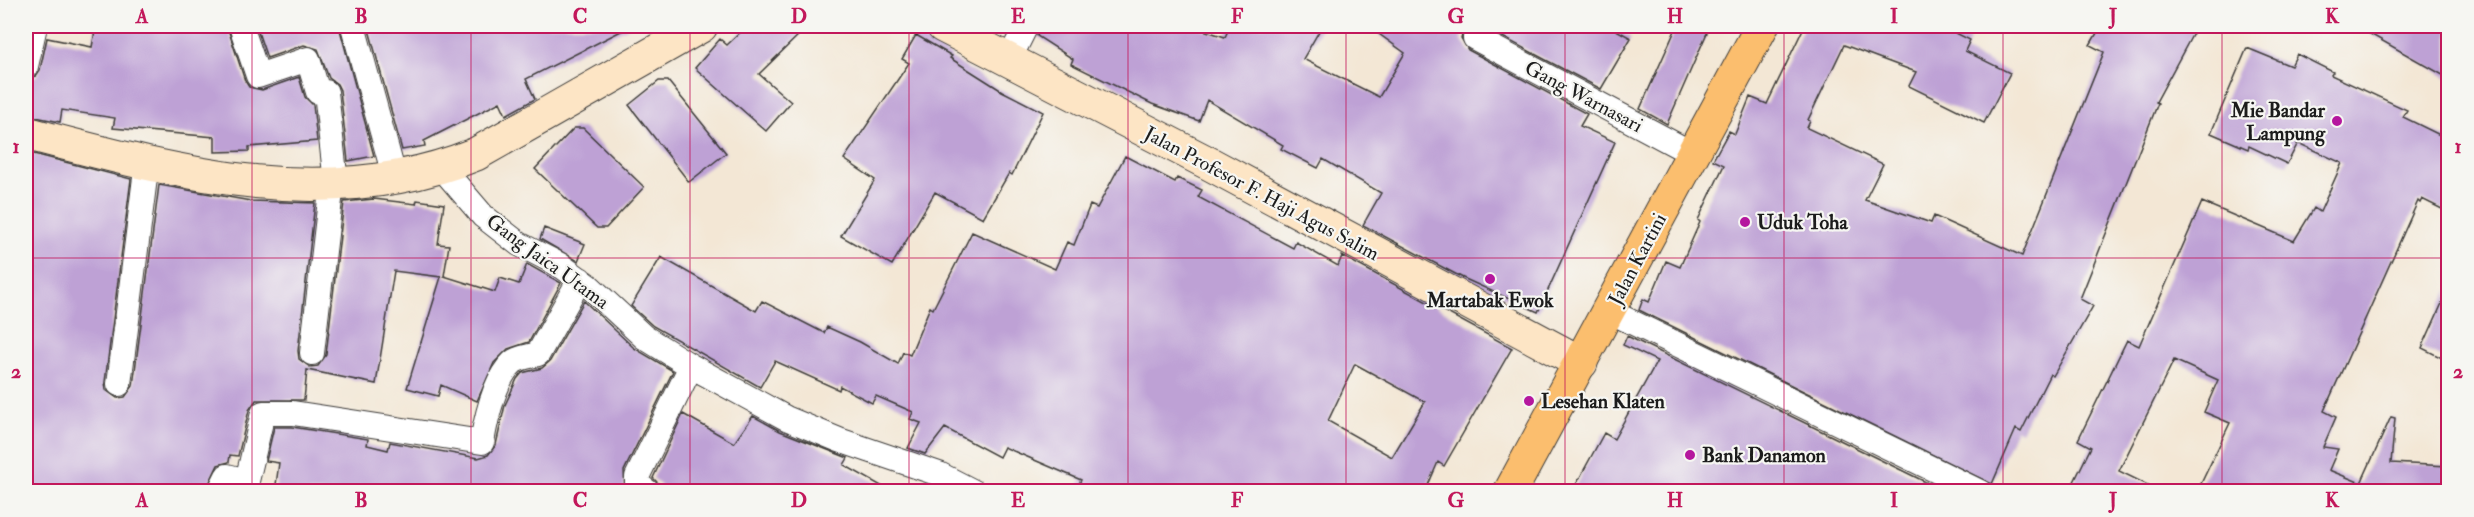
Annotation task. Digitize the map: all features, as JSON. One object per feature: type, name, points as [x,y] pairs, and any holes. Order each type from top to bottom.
[{"type":"highway","name":"Jalan Kartini","points":[[1510,492],[1762,26]]},
{"type":"main road","points":[[26,133],[215,178],[274,185],[395,179],[442,168],[476,154],[700,26]]},
{"type":"main road","name":"Jalan Profesor F. Haji Agus Salim","points":[[943,26],[1222,170],[1581,363]]},
{"type":"street","points":[[26,66],[35,26]]},
{"type":"street","points":[[241,26],[258,75],[308,59],[318,92],[326,92],[334,183],[312,353]]},
{"type":"street","points":[[353,26],[395,179]]},
{"type":"street","points":[[1009,60],[1026,26]]},
{"type":"street","name":"Gang Warnasari","points":[[1475,38],[1693,154]]},
{"type":"street","points":[[119,384],[147,162]]},
{"type":"street","name":"Gang Jaica Utama","points":[[442,168],[483,216],[519,244],[580,279],[644,337],[691,366],[786,418],[839,440],[939,474],[974,492]]},
{"type":"street","points":[[219,492],[227,476],[247,481],[263,413],[293,413],[482,442],[488,410],[504,374],[513,361],[538,354],[580,279]]},
{"type":"street","points":[[1609,310],[1980,492]]},
{"type":"street","points":[[636,487],[691,366]]},
{"type":"building","points":[[96,26],[130,30],[131,26],[227,26],[249,87],[262,90],[299,77],[305,97],[313,105],[317,141],[249,147],[249,151],[215,152],[215,137],[113,128],[115,118],[62,110],[60,122],[26,115],[26,80],[36,76],[40,70],[47,38],[92,47]]},
{"type":"building","points":[[256,26],[339,26],[374,156],[348,161],[340,90],[337,84],[329,78],[318,49],[304,45],[267,58]]},
{"type":"building","points":[[368,26],[631,26],[526,79],[535,99],[506,115],[500,102],[424,141],[425,146],[402,150]]},
{"type":"building","points":[[747,26],[808,26],[759,74],[791,102],[766,131],[695,68],[720,39],[727,45]]},
{"type":"building","points":[[1040,26],[1191,26],[1225,37],[1230,26],[1322,26],[1303,59],[1379,97],[1405,53],[1368,26],[1469,26],[1463,31],[1461,38],[1468,50],[1587,114],[1580,126],[1615,142],[1538,312],[1463,278],[1363,225],[1381,193],[1323,159],[1318,168],[1281,149],[1283,145],[1207,100],[1199,121],[1152,104],[1071,64],[1073,59],[1037,36]]},
{"type":"building","points":[[1482,26],[1609,26],[1631,38],[1601,89]]},
{"type":"building","points":[[1677,26],[1710,26],[1667,124],[1640,109]]},
{"type":"building","points":[[1799,26],[1942,26],[1970,40],[1965,51],[2010,73],[1984,123],[1909,86],[1916,72],[1844,45],[1808,120],[1810,121],[1807,128],[1883,164],[1865,200],[1931,223],[1934,216],[2022,256],[2104,52],[2090,45],[2101,26],[2197,26],[2156,102],[2158,103],[2080,299],[2093,306],[2053,376],[2050,374],[2021,432],[2016,429],[1992,484],[1639,310],[1643,299],[1649,302],[1666,261],[1680,267],[1700,222],[1698,220],[1724,165],[1713,160],[1729,131],[1735,134],[1750,97],[1767,104],[1803,29]]},
{"type":"building","points":[[2356,26],[2448,26],[2448,78]]},
{"type":"building","points":[[916,35],[952,56],[950,58],[1002,91],[1043,112],[1012,175],[1009,173],[983,218],[935,192],[892,265],[841,236],[875,180],[844,159],[909,63],[902,59]]},
{"type":"building","points":[[2247,48],[2291,66],[2297,54],[2333,72],[2331,75],[2407,110],[2403,117],[2448,139],[2448,212],[2422,199],[2420,203],[2418,201],[2324,411],[2336,417],[2323,447],[2338,449],[2329,470],[2361,483],[2391,417],[2395,418],[2391,463],[2448,466],[2448,492],[2197,492],[2230,423],[2204,412],[2218,380],[2174,360],[2119,471],[2162,492],[2069,492],[2091,447],[2078,440],[2127,340],[2139,346],[2202,202],[2294,241],[2314,208],[2320,212],[2342,163],[2298,143],[2287,164],[2249,146],[2248,149],[2211,133]]},
{"type":"building","points":[[659,81],[668,81],[726,153],[689,182],[629,105]]},
{"type":"building","points":[[574,128],[583,128],[644,187],[606,228],[597,228],[535,169]]},
{"type":"building","points":[[26,152],[131,179],[105,382],[106,390],[117,398],[125,397],[133,386],[159,185],[251,201],[315,203],[298,351],[299,359],[310,367],[318,366],[326,355],[344,202],[374,199],[416,204],[417,200],[444,204],[438,244],[449,245],[444,276],[495,292],[500,278],[519,284],[527,264],[561,283],[529,342],[508,349],[494,363],[477,401],[441,385],[438,396],[407,388],[441,277],[394,271],[376,384],[307,370],[304,400],[256,400],[249,410],[238,456],[230,455],[229,462],[218,465],[205,492],[26,492]]},
{"type":"building","points":[[1125,156],[1175,182],[1177,178],[1202,190],[1198,197],[1293,248],[1296,242],[1338,266],[1342,256],[1512,348],[1444,466],[1438,462],[1425,492],[1075,492],[1081,480],[1004,447],[999,457],[945,428],[925,454],[908,448],[921,423],[910,419],[913,412],[876,396],[872,403],[840,386],[839,390],[775,361],[760,387],[653,326],[631,306],[661,257],[756,311],[762,301],[824,333],[827,327],[860,342],[898,364],[903,352],[910,355],[930,307],[933,309],[972,232],[1055,269],[1067,242],[1074,245],[1090,205],[1097,208]],"holes":[[[1355,364],[1425,402],[1392,457],[1328,421]]]},
{"type":"building","points":[[544,228],[585,244],[578,261],[540,239]]},
{"type":"building","points":[[2448,290],[2448,361],[2422,348]]},
{"type":"building","points":[[584,301],[634,348],[673,371],[624,471],[625,492],[275,492],[279,463],[266,461],[274,427],[292,427],[368,439],[367,445],[388,450],[390,442],[478,458],[488,455],[496,445],[505,405],[517,379],[522,373],[542,368],[550,361]]},
{"type":"building","points":[[1627,336],[1946,492],[1572,492],[1604,433],[1614,439],[1657,361],[1623,345]]},
{"type":"building","points":[[683,414],[734,443],[753,416],[780,431],[848,458],[844,465],[892,492],[724,492],[710,485],[706,492],[662,492],[661,486],[653,478]]},
{"type":"place","name":"Mie Bandar Lampung","points":[[2337,121]]},
{"type":"place","name":"Uduk Toha","points":[[1745,222]]},
{"type":"place","name":"Martabak Ewok","points":[[1490,279]]},
{"type":"place","name":"Lesehan Klaten","points":[[1529,401]]},
{"type":"place","name":"Bank Danamon","points":[[1690,455]]}]
